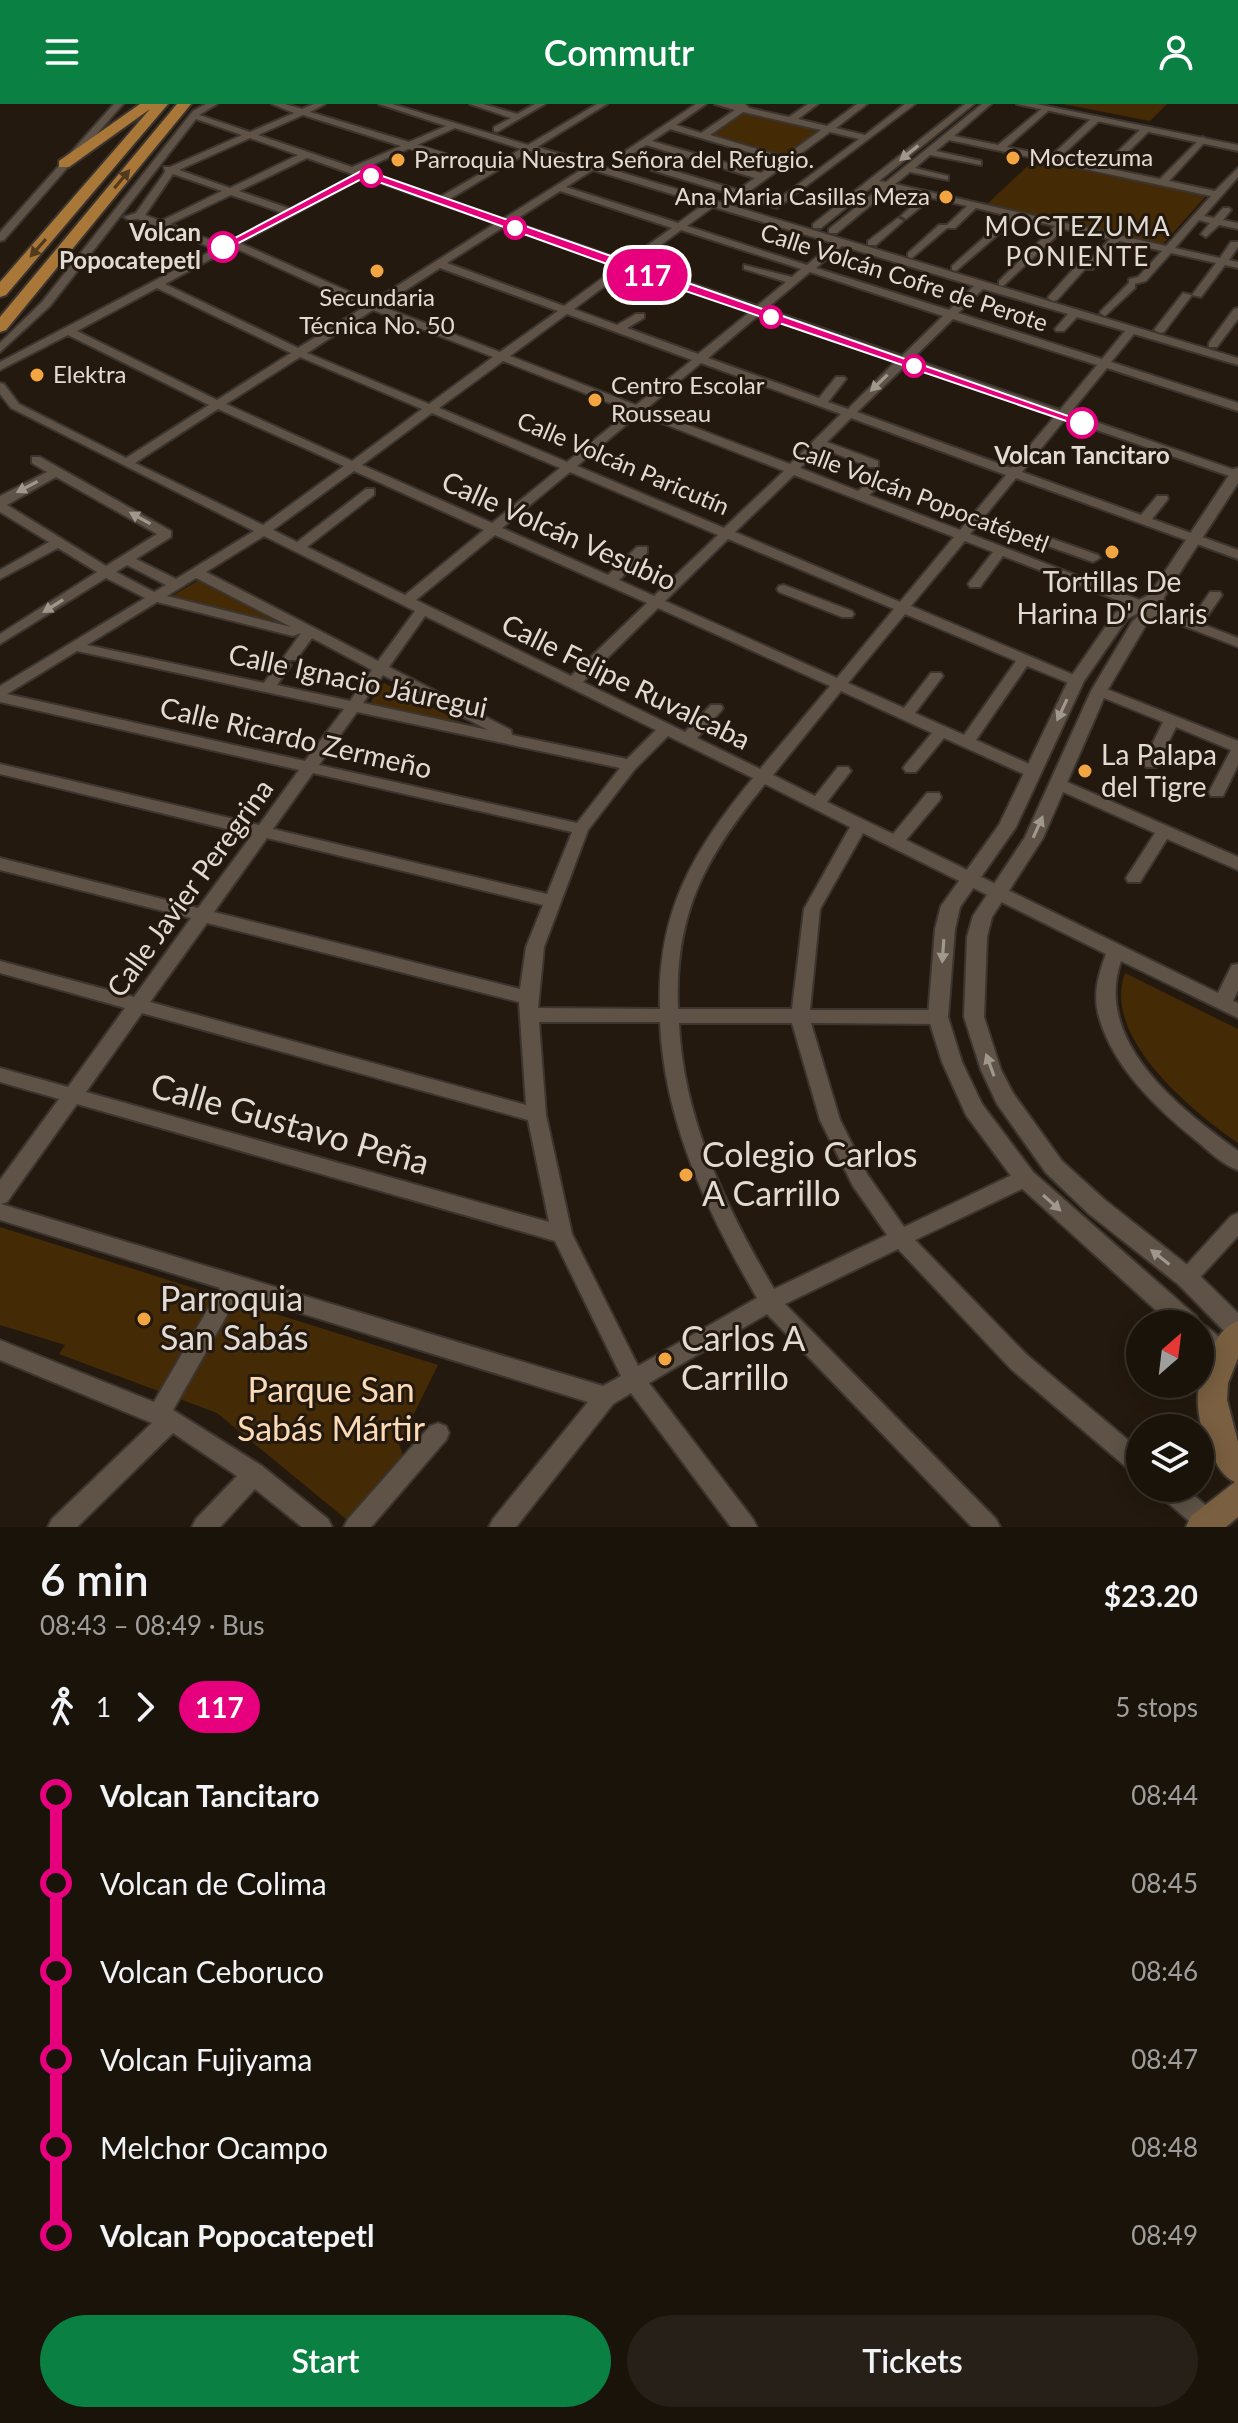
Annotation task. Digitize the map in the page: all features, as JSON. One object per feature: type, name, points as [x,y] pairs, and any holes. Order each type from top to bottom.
[{"type":"highway","points":[[64,164],[148,104]]},
{"type":"highway","points":[[0,292],[161,104]]},
{"type":"highway","points":[[0,327],[167,125],[191,111]]},
{"type":"highway","points":[[99,207],[107,226]]},
{"type":"main road","points":[[1224,1338],[1212,1377],[1211,1403],[1218,1431],[1238,1468]]},
{"type":"main road","points":[[1205,1524],[1238,1496]]},
{"type":"street","points":[[0,238],[119,104]]},
{"type":"street","points":[[2,347],[46,304],[156,164],[191,111],[213,104]]},
{"type":"street","points":[[276,104],[493,170]]},
{"type":"street","points":[[107,226],[139,216],[171,170],[321,104]]},
{"type":"street","points":[[383,104],[455,125],[492,132],[541,104]]},
{"type":"street","points":[[402,104],[492,132],[531,148],[1238,362]]},
{"type":"street","points":[[474,104],[518,117]]},
{"type":"street","points":[[440,201],[603,104]]},
{"type":"street","points":[[702,104],[621,158],[777,205],[911,104]]},
{"type":"street","points":[[719,104],[746,106],[867,138]]},
{"type":"street","points":[[786,119],[801,104]]},
{"type":"street","points":[[786,119],[814,104]]},
{"type":"street","points":[[739,194],[863,104]]},
{"type":"street","points":[[970,104],[817,226],[1238,353]]},
{"type":"street","points":[[833,231],[987,104]]},
{"type":"street","points":[[1022,104],[1048,106],[1238,141]]},
{"type":"street","points":[[703,136],[746,106]]},
{"type":"street","points":[[999,149],[1048,106]]},
{"type":"street","points":[[1048,106],[1238,148]]},
{"type":"street","points":[[191,111],[624,267],[1237,474],[1150,603],[1099,691],[1034,838],[995,892],[977,937],[974,1017],[991,1070],[1005,1098],[1054,1167],[1097,1207],[1187,1278],[1224,1338]]},
{"type":"street","points":[[1052,160],[1096,119]]},
{"type":"street","points":[[0,367],[291,212],[359,171],[455,125]]},
{"type":"street","points":[[668,126],[786,161]]},
{"type":"street","points":[[1104,170],[1146,129]]},
{"type":"street","points":[[946,137],[1162,183],[1238,206]]},
{"type":"street","points":[[1162,183],[1202,140]]},
{"type":"street","points":[[644,142],[763,177]]},
{"type":"street","points":[[928,152],[978,163]]},
{"type":"street","points":[[161,225],[307,154]]},
{"type":"street","points":[[156,164],[291,212]]},
{"type":"street","points":[[126,463],[593,166]]},
{"type":"street","points":[[872,243],[933,192],[948,175],[907,169]]},
{"type":"street","points":[[1105,313],[1132,284],[1142,279],[1237,174]]},
{"type":"street","points":[[872,182],[933,192],[1014,215],[1238,265]]},
{"type":"street","name":"Calle Volcán Cofre de Perote","points":[[559,188],[1238,407]]},
{"type":"street","points":[[0,695],[262,532],[713,202]]},
{"type":"street","points":[[912,255],[974,205]]},
{"type":"street","points":[[1206,234],[1226,210]]},
{"type":"street","points":[[956,268],[1014,215]]},
{"type":"street","name":"Calle Volcán Popocatépetl","points":[[139,216],[226,246],[1000,552],[1150,603],[1238,643]]},
{"type":"street","points":[[1160,330],[1222,262],[1237,226],[1197,217]]},
{"type":"street","points":[[1003,283],[1062,225]]},
{"type":"street","points":[[1053,298],[1116,238]]},
{"type":"street","points":[[405,602],[842,241]]},
{"type":"street","points":[[440,264],[1238,555]]},
{"type":"street","points":[[748,267],[794,281]]},
{"type":"street","name":"Calle Volcán Paricutín","points":[[155,283],[301,354],[1076,681]]},
{"type":"street","points":[[572,684],[982,284]]},
{"type":"street","points":[[1213,345],[1238,311]]},
{"type":"street","points":[[1060,329],[1076,312]]},
{"type":"street","points":[[618,329],[640,316]]},
{"type":"street","points":[[988,1527],[899,1440],[770,1301],[722,1210],[686,1126],[667,1017],[673,943],[691,880],[722,826],[1133,329]]},
{"type":"street","name":"Calle Volcán Vesubio","points":[[67,330],[218,405],[1033,772]]},
{"type":"street","points":[[2,347],[31,349]]},
{"type":"street","points":[[821,403],[840,379]]},
{"type":"street","name":"Calle Felipe Ruvalcaba","points":[[0,386],[15,406],[262,532],[1230,1007]]},
{"type":"street","points":[[822,439],[862,448]]},
{"type":"street","points":[[822,439],[874,464]]},
{"type":"street","points":[[0,640],[166,534],[36,460]]},
{"type":"street","points":[[56,472],[4,499],[0,505],[107,573],[154,597],[311,635]]},
{"type":"street","points":[[859,497],[878,481]]},
{"type":"street","points":[[296,549],[370,492]]},
{"type":"street","points":[[1143,521],[1162,499]]},
{"type":"street","points":[[1050,542],[1093,558]]},
{"type":"street","points":[[0,575],[58,543]]},
{"type":"street","points":[[609,582],[642,550]]},
{"type":"street","points":[[1056,572],[1072,550]]},
{"type":"street","points":[[975,584],[1000,552]]},
{"type":"street","points":[[127,560],[175,584]]},
{"type":"street","points":[[195,572],[311,635],[526,743]]},
{"type":"street","points":[[819,603],[839,582]]},
{"type":"street","points":[[784,589],[847,614]]},
{"type":"street","points":[[1195,625],[1215,595]]},
{"type":"street","points":[[1150,603],[1121,616],[1076,681],[1007,827],[969,879],[946,919],[938,1017],[952,1062],[974,1109],[1025,1178],[1172,1310]]},
{"type":"street","name":"Calle Javier Peregrina","points":[[0,1196],[422,611]]},
{"type":"street","points":[[268,688],[311,635]]},
{"type":"street","name":"Calle Ignacio Jáuregui","points":[[76,647],[630,765]]},
{"type":"street","points":[[967,742],[1024,660]]},
{"type":"street","points":[[906,715],[936,676]]},
{"type":"street","points":[[1099,691],[1238,749],[1217,792]]},
{"type":"street","name":"Calle Ricardo Zermeño","points":[[0,695],[581,829]]},
{"type":"street","points":[[686,740],[716,708]]},
{"type":"street","points":[[1151,763],[1172,720]]},
{"type":"street","points":[[665,730],[630,765],[581,829],[535,947],[529,1006],[536,1115],[562,1234],[634,1380],[745,1527]]},
{"type":"street","points":[[911,768],[942,731]]},
{"type":"street","points":[[0,769],[551,901]]},
{"type":"street","points":[[817,804],[843,771]]},
{"type":"street","points":[[1058,783],[1238,864]]},
{"type":"street","points":[[895,843],[933,797]]},
{"type":"street","points":[[859,825],[812,909],[800,1018],[830,1120],[860,1180],[901,1239],[1019,1362],[1126,1452]]},
{"type":"street","points":[[1134,878],[1164,831]]},
{"type":"street","points":[[0,864],[202,914],[529,1006],[667,1017],[938,1017]]},
{"type":"street","points":[[1116,951],[1108,963],[1105,988],[1108,1016],[1118,1041],[1135,1069],[1154,1090],[1214,1145],[1238,1162]]},
{"type":"street","points":[[0,967],[536,1115]]},
{"type":"street","points":[[1230,1007],[1238,970]]},
{"type":"street","name":"Calle Gustavo Peña","points":[[0,1075],[562,1234]]},
{"type":"street","points":[[501,1527],[605,1397],[770,1301],[1025,1178]]},
{"type":"street","points":[[0,1212],[605,1397]]},
{"type":"street","points":[[1187,1278],[1238,1222]]},
{"type":"street","points":[[60,1527],[165,1417],[234,1284]]},
{"type":"street","points":[[0,1350],[165,1417],[254,1474],[320,1527]]},
{"type":"street","points":[[356,1527],[438,1433]]},
{"type":"street","points":[[204,1527],[254,1474]]},
{"type":"street","points":[[1182,1502],[1205,1524]]},
{"type":"green space","points":[[1063,104],[1167,104],[1150,121]]},
{"type":"green space","points":[[745,112],[822,130],[783,158],[709,136]]},
{"type":"green space","points":[[1034,160],[1206,196],[1163,244],[985,206]]},
{"type":"green space","points":[[199,580],[281,624],[172,596]]},
{"type":"green space","points":[[384,683],[473,728],[368,706]]},
{"type":"green space","points":[[1125,973],[1238,1029],[1238,1143],[1176,1092],[1138,1046],[1126,1022],[1121,997]]},
{"type":"green space","name":"Parque San Sabás Mártir","points":[[0,1227],[438,1365],[399,1444],[404,1458],[347,1520],[217,1413],[59,1354],[65,1345],[0,1325]]},
{"type":"bus line","name":"117","points":[[223,247],[365,173],[624,267],[1082,423]]},
{"type":"place","name":"Moctezuma","points":[[1013,158]]},
{"type":"place","name":"Parroquia Nuestra Señora del Refugio.","points":[[398,160]]},
{"type":"place","name":"Ana Maria Casillas Meza","points":[[946,197]]},
{"type":"place","name":"Volcan Popocatepetl","points":[[223,247]]},
{"type":"place","name":"Secundaria Técnica No. 50","points":[[377,271]]},
{"type":"place","name":"Elektra","points":[[37,375]]},
{"type":"place","name":"Centro Escolar Rousseau","points":[[595,400]]},
{"type":"place","name":"Volcan Tancitaro","points":[[1082,423]]},
{"type":"place","name":"Tortillas De Harina D' Claris","points":[[1112,552]]},
{"type":"place","name":"La Palapa del Tigre","points":[[1085,771]]},
{"type":"place","name":"Colegio Carlos A Carrillo","points":[[686,1175]]},
{"type":"place","name":"Parroquia San Sabás","points":[[144,1319]]},
{"type":"place","name":"Carlos A Carrillo","points":[[665,1359]]},
{"type":"district","name":"MOCTEZUMA PONIENTE","points":[[1078,242]]}]
